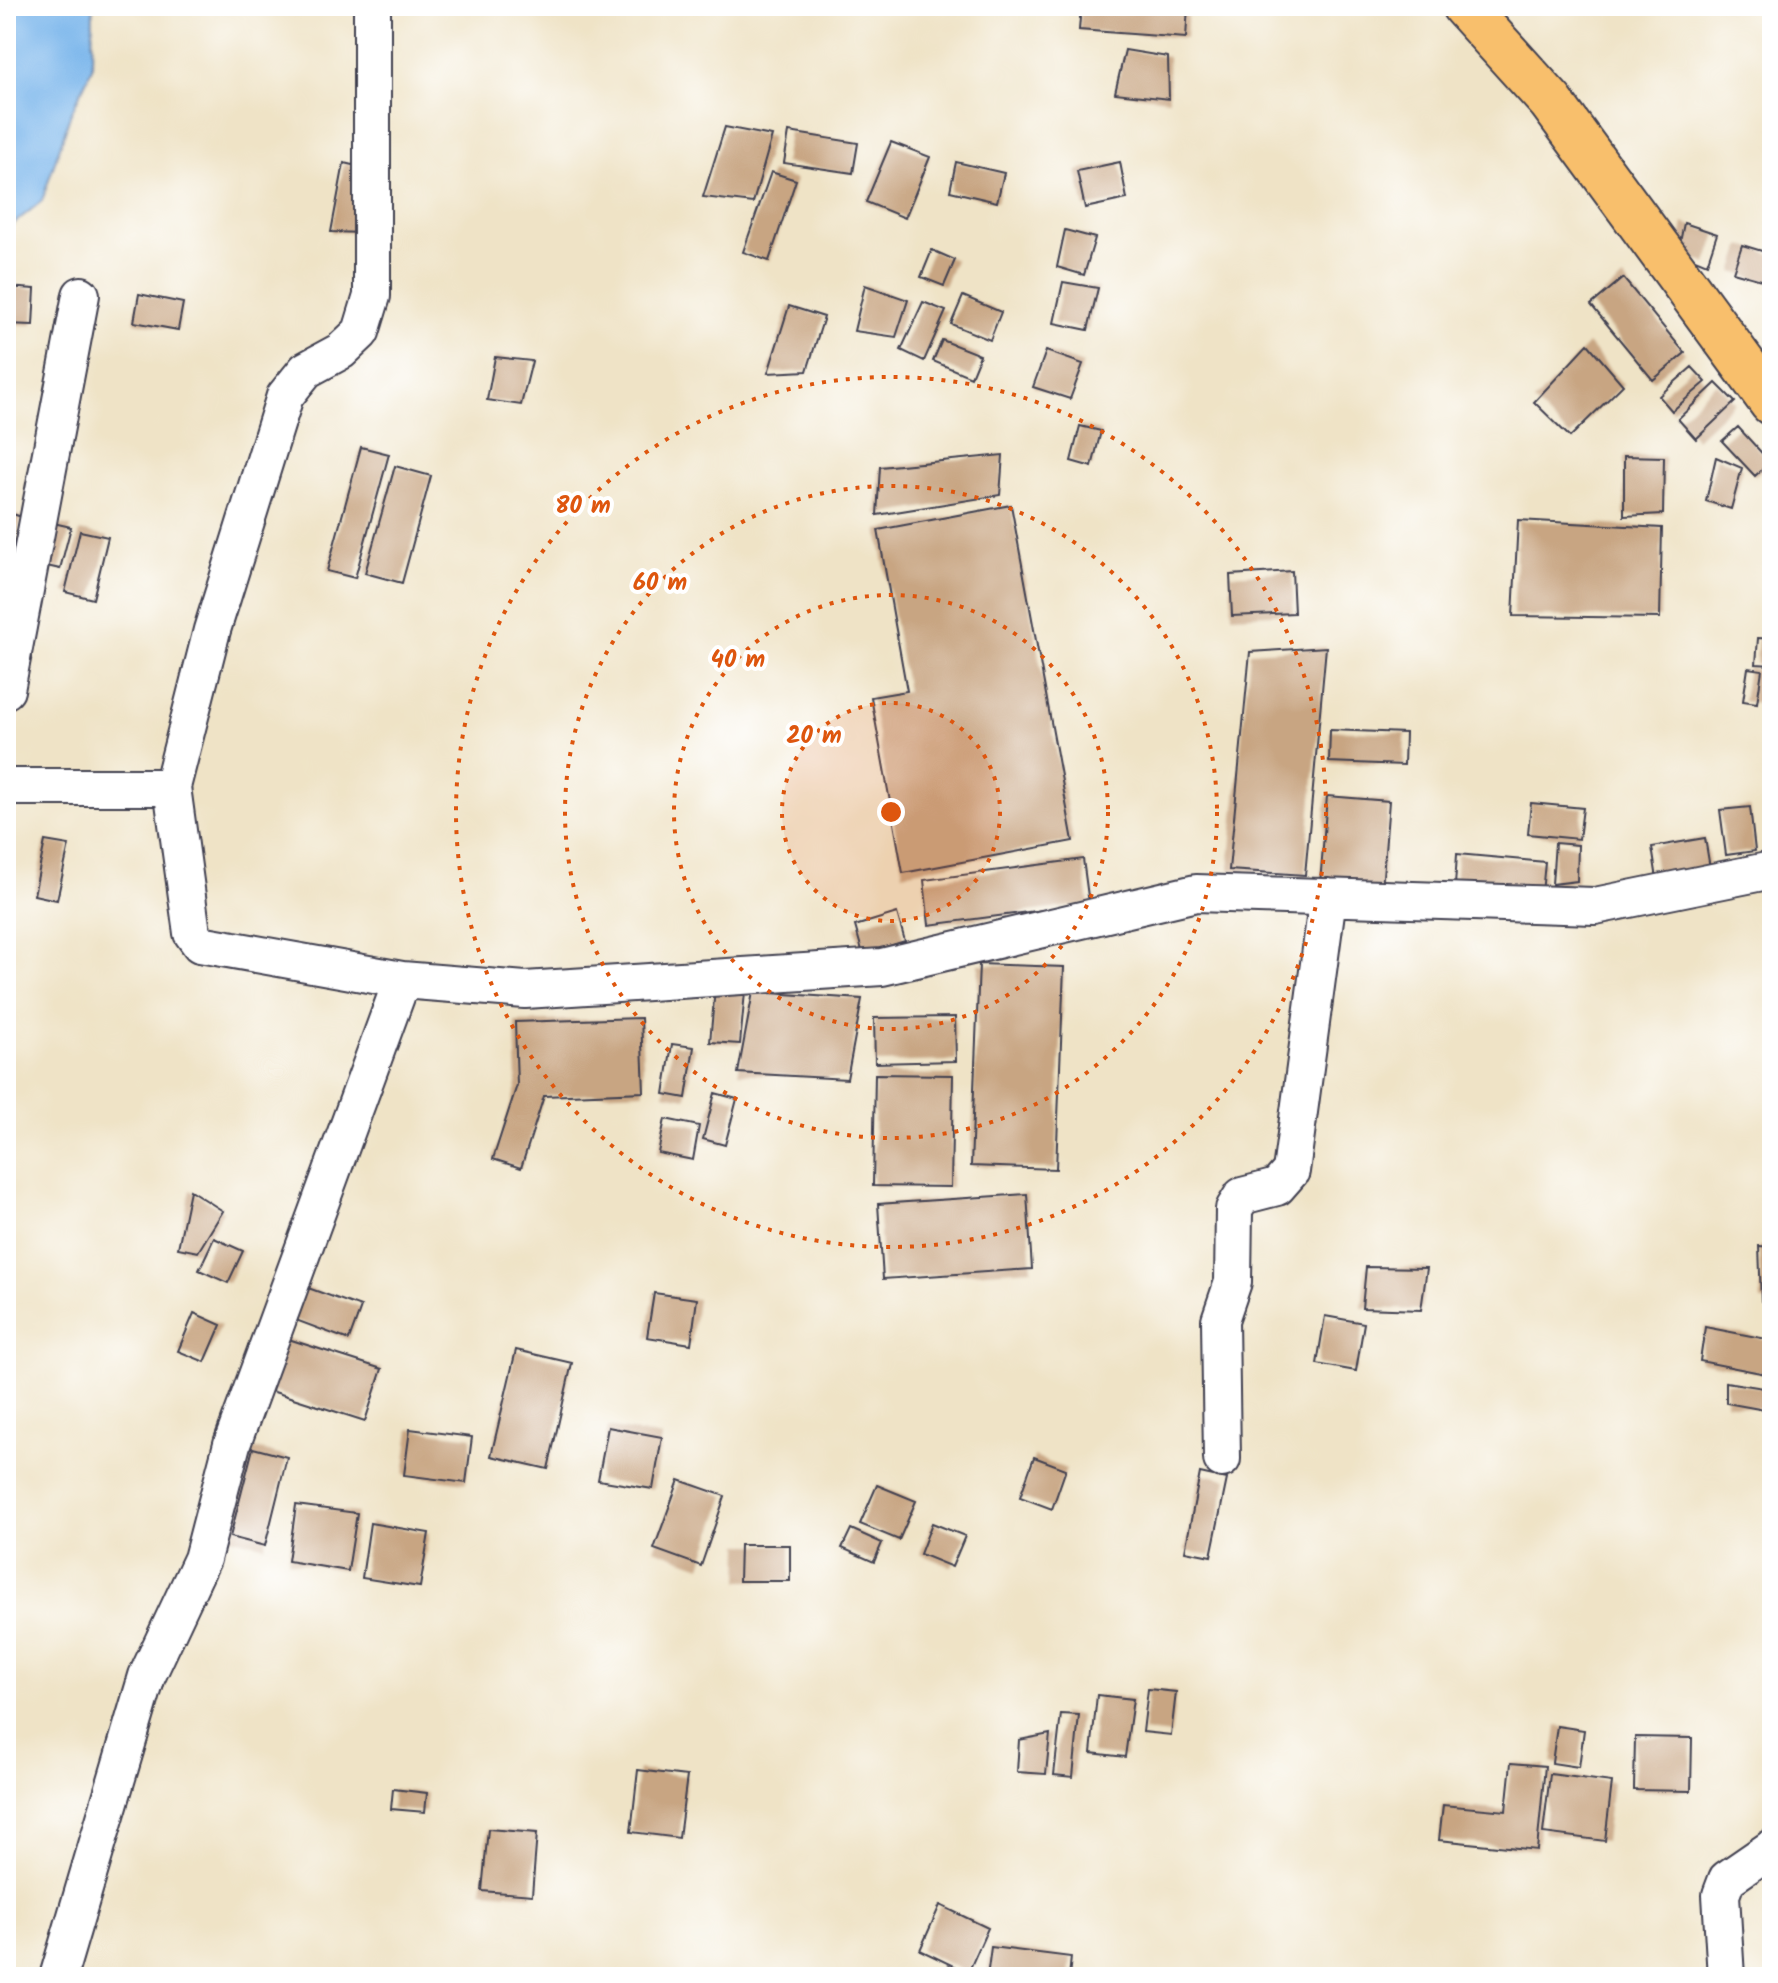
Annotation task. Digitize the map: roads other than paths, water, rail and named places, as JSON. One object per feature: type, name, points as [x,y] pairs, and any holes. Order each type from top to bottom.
[{"type":"main road","points":[[1464,6],[1551,102],[1772,403]]},
{"type":"street","points":[[372,6],[372,296],[361,332],[341,351],[306,370],[285,396],[212,630],[172,787],[192,933],[200,944],[402,980],[525,990],[882,967],[1196,893],[1595,906],[1772,870]]},
{"type":"street","points":[[6,690],[81,295]]},
{"type":"street","points":[[6,787],[172,787]]},
{"type":"street","points":[[1222,1459],[1220,1320],[1233,1282],[1234,1209],[1242,1196],[1277,1187],[1291,1171],[1328,897]]},
{"type":"street","points":[[58,1977],[147,1676],[202,1559],[232,1444],[402,980]]},
{"type":"street","points":[[1726,1977],[1721,1895],[1727,1879],[1772,1848]]},
{"type":"water","points":[[6,6],[93,6],[92,68],[71,113],[42,201],[12,225],[6,224]]}]
